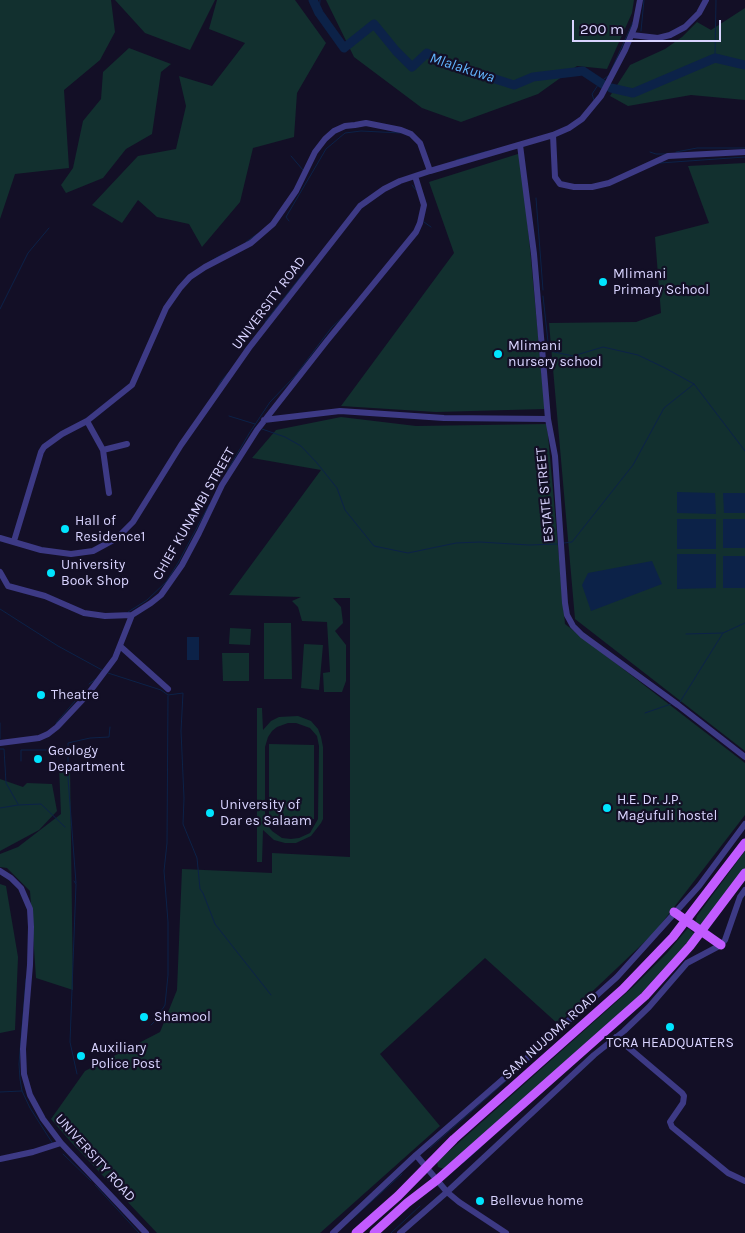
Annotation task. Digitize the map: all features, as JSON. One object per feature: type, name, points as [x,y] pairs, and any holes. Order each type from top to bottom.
[{"type":"main road","name":"SAM NUJOMA ROAD","points":[[356,1233],[398,1196],[454,1139],[624,989],[673,937],[745,843]]},
{"type":"main road","points":[[374,1233],[437,1180],[626,1013],[660,980],[702,932],[745,873]]},
{"type":"main road","points":[[674,912],[721,946]]},
{"type":"street","name":"UNIVERSITY ROAD","points":[[0,538],[41,550],[71,554],[94,550],[117,538],[133,522],[181,445],[248,348],[355,213],[368,200],[384,189],[415,176],[553,135],[569,128],[582,119],[601,96],[632,35],[640,0]]},
{"type":"street","points":[[632,35],[658,38],[685,28],[700,13],[706,0]]},
{"type":"street","points":[[14,541],[41,452],[50,441],[87,422],[132,385],[166,308],[180,288],[190,277],[251,243],[273,224],[296,191],[315,152],[325,138],[345,126],[366,123],[406,132],[420,143],[430,170]]},
{"type":"street","points":[[553,135],[553,164],[556,181],[560,184],[574,187],[592,187],[609,183],[668,156],[745,152]]},
{"type":"street","name":"ESTATE STREET","points":[[520,145],[534,254],[548,419],[556,456],[567,615],[573,626],[582,635],[745,757]]},
{"type":"street","name":"CHIEF KUNAMBI STREET","points":[[0,572],[8,586],[45,596],[84,613],[105,616],[132,615],[151,604],[170,585],[200,533],[222,484],[264,420],[416,232],[424,205],[415,176]]},
{"type":"street","points":[[264,420],[301,414],[340,411],[444,418],[548,419]]},
{"type":"street","points":[[87,422],[103,450],[109,494]]},
{"type":"street","points":[[103,450],[127,444]]},
{"type":"street","points":[[0,743],[38,738],[48,734],[90,693],[115,658],[132,615]]},
{"type":"street","points":[[120,646],[168,689]]},
{"type":"street","points":[[333,1233],[416,1155],[517,1068],[617,977],[638,956],[674,912],[699,886],[745,824]]},
{"type":"street","name":"UNIVERSITY ROAD","points":[[0,870],[21,888],[30,909],[32,927],[23,1049],[24,1074],[30,1095],[35,1107],[61,1143],[146,1233]]},
{"type":"street","points":[[400,1233],[447,1192],[550,1095],[616,1038],[649,1007],[687,964],[721,946],[725,940],[740,897],[745,890]]},
{"type":"street","points":[[616,1038],[684,1096],[684,1103],[670,1122],[672,1127],[728,1173],[745,1181]]},
{"type":"street","points":[[0,1159],[61,1143]]},
{"type":"street","points":[[416,1155],[447,1192],[506,1233]]},
{"type":"green space","points":[[0,0],[111,0],[115,32],[100,60],[64,90],[69,168],[15,174],[0,219]]},
{"type":"green space","points":[[115,0],[215,0],[190,50],[145,33]]},
{"type":"green space","points":[[217,0],[295,0],[326,43],[297,93],[294,137],[253,148],[240,202],[202,247],[189,224],[157,217],[138,200],[122,223],[92,205],[138,156],[176,149],[186,106],[179,76],[212,86],[245,43],[209,29]]},
{"type":"green space","points":[[326,0],[634,0],[632,13],[607,69],[577,66],[538,94],[461,122],[422,108],[354,57]]},
{"type":"green space","points":[[745,8],[745,100],[691,95],[628,106],[610,96],[630,65],[665,49],[682,37],[697,22],[711,30]]},
{"type":"green space","points":[[129,48],[171,64],[161,72],[152,134],[126,149],[103,178],[66,193],[61,185],[73,168],[83,121],[101,99],[103,72]]},
{"type":"green space","points":[[521,153],[545,409],[436,412],[341,406],[454,253],[429,182]]},
{"type":"green space","points":[[745,163],[745,751],[575,619],[549,323],[636,322],[661,313],[655,237],[709,223],[688,166]]},
{"type":"green space","points":[[341,417],[416,426],[547,424],[565,624],[745,763],[745,815],[655,932],[558,1024],[485,958],[380,1054],[440,1126],[320,1233],[157,1233],[51,1119],[85,1071],[160,1032],[177,990],[182,869],[272,873],[272,853],[350,857],[350,598],[333,598],[341,607],[343,623],[335,631],[346,645],[346,681],[342,692],[324,692],[323,673],[330,672],[327,622],[302,621],[298,607],[292,601],[301,597],[229,595],[321,470],[252,458],[276,430]]},
{"type":"green space","points":[[264,623],[291,623],[292,679],[264,679]]},
{"type":"green space","points":[[230,628],[251,629],[250,645],[229,644]]},
{"type":"green space","points":[[304,644],[323,645],[319,690],[301,688]]},
{"type":"green space","points":[[222,653],[249,653],[249,681],[223,681]]},
{"type":"green space","points":[[257,708],[262,708],[263,730],[271,721],[279,717],[298,716],[311,721],[318,729],[323,747],[323,819],[311,836],[296,843],[274,840],[263,830],[262,862],[257,862]],"holes":[[[288,723],[296,723],[310,728],[317,736],[319,746],[318,819],[310,833],[291,839],[282,838],[272,831],[266,823],[265,747],[268,737],[277,727]]]},
{"type":"green space","points":[[269,744],[314,745],[314,819],[269,819]]},
{"type":"green space","points":[[70,765],[73,990],[36,978],[30,891],[7,868],[0,867],[0,854],[18,847],[61,814],[59,766]]},
{"type":"green space","points":[[0,779],[23,787],[27,783],[52,784],[57,811],[39,830],[0,851]]},
{"type":"green space","points":[[745,851],[745,875],[701,928],[695,923],[697,916]]},
{"type":"green space","points":[[0,884],[6,886],[18,957],[15,1030],[0,1033]]},
{"type":"green space","points":[[688,928],[695,934],[638,997],[444,1169],[438,1167],[437,1162],[633,987],[667,953]]},
{"type":"water","points":[[677,492],[715,493],[716,514],[677,513]]},
{"type":"water","points":[[723,493],[745,493],[745,513],[724,513]]},
{"type":"water","points":[[677,519],[716,519],[716,549],[677,549]]},
{"type":"water","points":[[723,519],[745,519],[745,548],[723,548]]},
{"type":"water","points":[[677,554],[716,554],[716,588],[677,589]]},
{"type":"water","points":[[723,556],[745,556],[745,588],[723,588]]},
{"type":"water","points":[[652,561],[662,584],[591,611],[582,585],[588,573]]},
{"type":"water","points":[[187,637],[199,637],[199,660],[187,660]]},
{"type":"waterway","name":"Mlalakuwa","points":[[313,0],[319,13],[344,48],[374,24],[412,67],[427,53],[442,62],[514,85],[533,77],[583,71],[604,85]]},
{"type":"waterway","name":"Mlalakuwa","points":[[319,13],[320,0]]},
{"type":"waterway","points":[[641,31],[644,0]]},
{"type":"waterway","points":[[715,58],[716,0]]},
{"type":"waterway","points":[[610,73],[633,22]]},
{"type":"waterway","points":[[611,88],[633,93],[715,58],[745,65]]},
{"type":"waterway","points":[[594,100],[592,94],[600,82],[608,76]]},
{"type":"waterway","points":[[289,221],[286,217],[326,149],[345,133],[361,131],[401,133]]},
{"type":"waterway","points":[[676,152],[697,148],[745,148]]},
{"type":"waterway","points":[[456,160],[488,151]]},
{"type":"waterway","points":[[650,152],[667,154]]},
{"type":"waterway","points":[[291,156],[303,170]]},
{"type":"waterway","points":[[660,163],[745,157]]},
{"type":"waterway","points":[[412,185],[416,190]]},
{"type":"waterway","points":[[536,198],[543,290]]},
{"type":"waterway","points":[[424,222],[431,227]]},
{"type":"waterway","points":[[0,309],[28,253],[49,228]]},
{"type":"waterway","points":[[246,242],[257,234]]},
{"type":"waterway","points":[[209,262],[223,254]]},
{"type":"waterway","points":[[265,322],[309,266]]},
{"type":"waterway","points":[[543,296],[549,351],[573,356],[603,347],[638,355],[665,368],[694,384],[745,451]]},
{"type":"waterway","points":[[227,471],[270,402],[295,376],[332,327],[345,315]]},
{"type":"waterway","points":[[216,391],[221,381],[229,372]]},
{"type":"waterway","points":[[564,543],[572,542],[633,465],[664,408],[694,384]]},
{"type":"waterway","points":[[229,416],[255,424]]},
{"type":"waterway","points":[[262,429],[285,437],[301,446],[337,488],[345,510],[374,546],[408,553],[456,543],[558,544]]},
{"type":"waterway","points":[[128,612],[147,600],[166,582],[209,505]]},
{"type":"waterway","points":[[0,609],[58,646],[102,670]]},
{"type":"waterway","points":[[686,634],[723,633],[745,623]]},
{"type":"waterway","points":[[680,702],[723,633]]},
{"type":"waterway","points":[[108,673],[161,690],[168,695],[183,693],[181,731],[184,798],[183,824],[197,858],[200,889],[215,924],[271,995]]},
{"type":"waterway","points":[[89,684],[96,679]]},
{"type":"waterway","points":[[56,723],[82,693]]},
{"type":"waterway","points":[[151,1025],[165,1005],[168,975],[168,922],[164,871],[167,843],[168,696]]},
{"type":"waterway","points":[[645,713],[671,704]]},
{"type":"waterway","points":[[0,723],[0,739]]},
{"type":"waterway","points":[[76,883],[68,778],[68,743],[90,738],[109,737],[110,727]]},
{"type":"waterway","points":[[0,749],[4,749],[6,783],[18,804]]},
{"type":"waterway","points":[[21,761],[21,750],[55,750],[59,752],[68,750]]},
{"type":"waterway","points":[[0,808],[41,804],[65,827]]},
{"type":"waterway","points":[[74,881],[76,884],[70,1042],[77,1074]]},
{"type":"waterway","points":[[26,979],[19,1064],[20,1079],[22,1091],[30,1108],[53,1144]]},
{"type":"waterway","points":[[430,1148],[564,1030]]},
{"type":"waterway","points":[[0,1092],[22,1091]]},
{"type":"waterway","points":[[463,1163],[481,1147]]},
{"type":"waterway","points":[[63,1154],[91,1181]]},
{"type":"waterway","points":[[352,1219],[402,1174]]},
{"type":"waterway","points":[[95,1185],[139,1233]]},
{"type":"waterway","points":[[391,1233],[420,1206]]},
{"type":"place","name":"Mlimani Primary School","points":[[603,282]]},
{"type":"place","name":"Mlimani nursery school","points":[[498,354]]},
{"type":"place","name":"Hall of Residence1","points":[[65,529]]},
{"type":"place","name":"University Book Shop","points":[[51,573]]},
{"type":"place","name":"Theatre","points":[[41,695]]},
{"type":"place","name":"Geology Department","points":[[38,759]]},
{"type":"place","name":"H.E. Dr. J.P. Magufuli hostel","points":[[607,808]]},
{"type":"place","name":"University of Dar es Salaam","points":[[210,813]]},
{"type":"place","name":"Shamool","points":[[144,1017]]},
{"type":"place","name":"TCRA HEADQUATERS","points":[[670,1027]]},
{"type":"place","name":"Auxiliary Police Post","points":[[81,1056]]},
{"type":"place","name":"Bellevue home","points":[[480,1201]]}]
